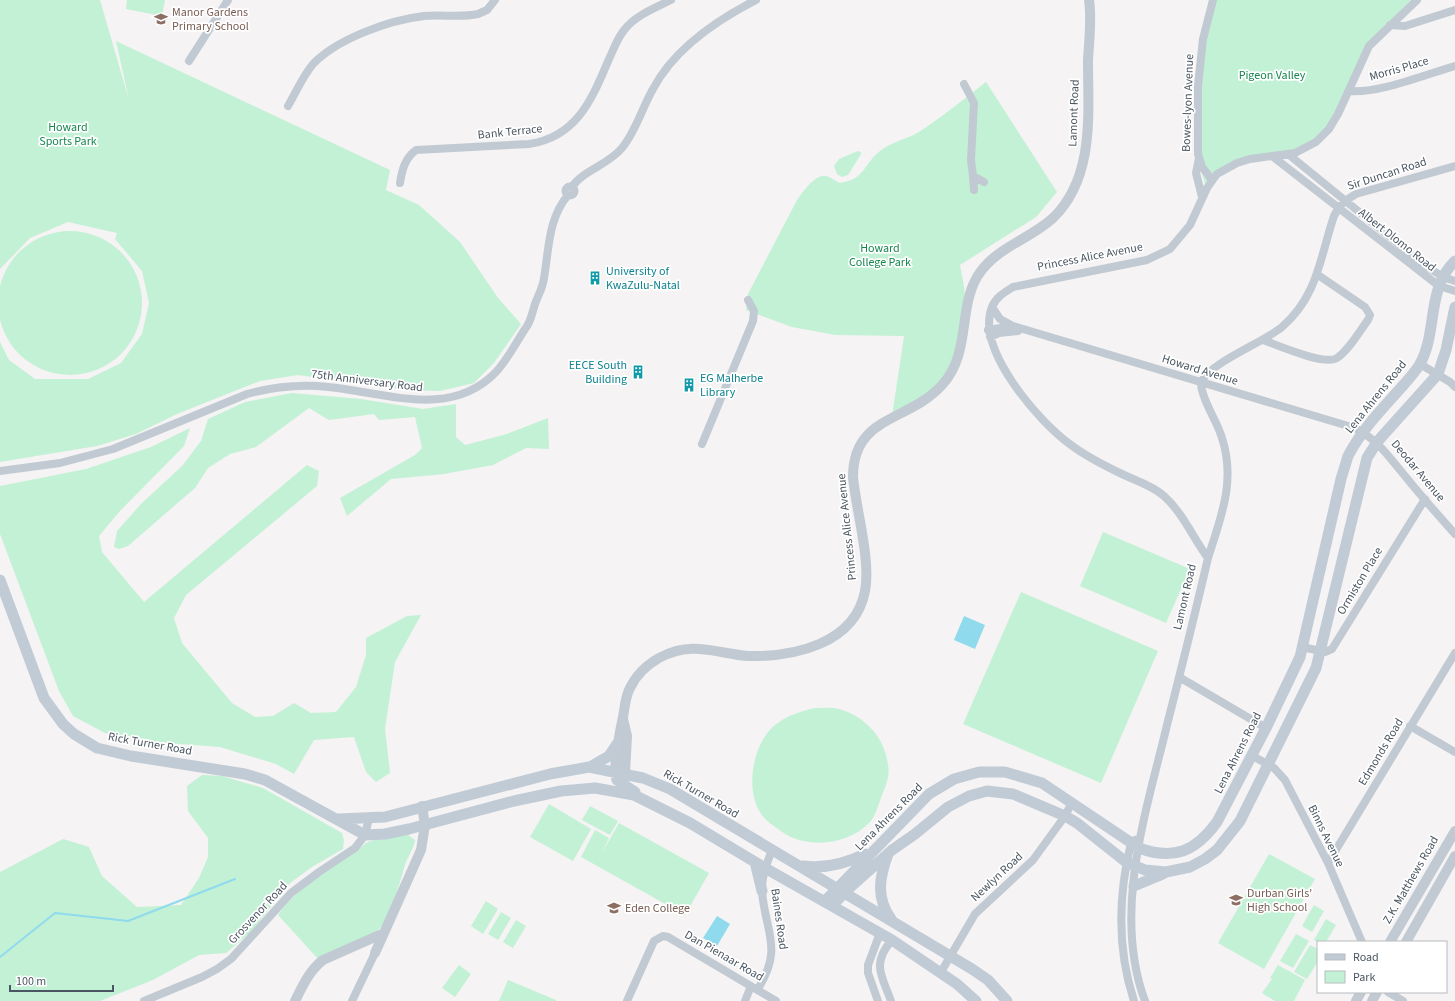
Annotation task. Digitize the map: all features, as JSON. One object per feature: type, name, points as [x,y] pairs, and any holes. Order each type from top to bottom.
[{"type":"main road","name":"Lena Ahrens Road","points":[[828,903],[876,848],[928,794],[939,786],[966,775],[979,772],[1005,772],[1042,783],[1135,846],[1150,852],[1164,854],[1187,850],[1198,844],[1218,822],[1295,670],[1302,647],[1344,465],[1354,444],[1363,432],[1420,364],[1425,351],[1434,300],[1441,282],[1455,260]]},
{"type":"main road","name":"Lena Ahrens Road","points":[[840,890],[910,838],[948,807],[969,796],[987,791],[1013,794],[1065,816],[1077,823],[1131,864],[1156,872],[1172,871],[1190,867],[1205,859],[1217,850],[1240,821],[1316,668],[1367,458],[1377,442],[1438,374],[1446,350],[1455,307]]},
{"type":"main road","points":[[1326,543],[1345,548]]},
{"type":"main road","name":"Rick Turner Road","points":[[0,580],[44,698],[63,724],[74,734],[97,748],[110,752],[211,767],[265,780],[365,835]]},
{"type":"main road","points":[[589,767],[609,756],[617,744]]},
{"type":"main road","name":"Rick Turner Road","points":[[338,819],[385,817],[422,806],[550,774],[589,767],[657,783],[950,956],[988,980],[1007,1001]]},
{"type":"main road","points":[[595,788],[619,775],[650,802]]},
{"type":"main road","points":[[365,835],[385,834],[425,825],[545,793],[595,788],[627,793],[650,802],[690,823],[765,868],[892,940],[958,984],[976,1001]]},
{"type":"main road","points":[[898,825],[910,838]]},
{"type":"main road","points":[[799,866],[814,868],[840,865],[876,848]]},
{"type":"main road","points":[[888,854],[881,875],[880,890],[883,906],[892,921]]},
{"type":"main road","points":[[755,862],[762,891]]},
{"type":"main road","points":[[1134,886],[1172,871]]},
{"type":"street","points":[[189,61],[228,0]]},
{"type":"street","points":[[288,106],[314,64],[325,54],[354,38],[413,17],[478,14],[487,10],[495,0]]},
{"type":"street","name":"Bank Terrace","points":[[400,184],[401,172],[407,159],[416,150],[528,144],[542,142],[561,134],[578,118],[588,104],[624,30],[637,18],[671,0]]},
{"type":"street","name":"75th Anniversary Road","points":[[0,471],[60,463],[113,449],[247,394],[263,390],[289,386],[326,386],[418,400],[444,399],[465,393],[484,382],[496,372],[528,326],[543,284],[552,224],[560,206],[581,178],[606,163],[623,147],[654,87],[680,54],[692,42],[724,19],[756,0]]},
{"type":"street","name":"Bowes-lyon Avenue","points":[[1212,180],[1202,167],[1199,158],[1200,63],[1203,39],[1213,0]]},
{"type":"street","name":"Princess Alice Avenue","points":[[992,307],[997,298],[1013,287],[1147,260],[1170,249],[1185,231],[1212,180],[1225,168],[1250,159],[1288,154],[1305,149],[1316,142],[1329,129],[1349,91],[1368,46],[1417,0]]},
{"type":"street","name":"Lamont Road","points":[[966,320],[972,290],[982,270],[998,254],[1053,218],[1071,194],[1080,175],[1087,141],[1089,1]]},
{"type":"street","points":[[1390,25],[1404,26],[1455,10]]},
{"type":"street","name":"Morris Place","points":[[1349,91],[1368,91],[1455,66]]},
{"type":"street","points":[[964,84],[974,103],[971,160],[974,190]]},
{"type":"street","name":"Albert Dlomo Road","points":[[1288,154],[1344,202],[1423,264],[1441,282],[1455,281]]},
{"type":"street","name":"Albert Dlomo Road","points":[[1272,156],[1338,208],[1455,292]]},
{"type":"street","points":[[1199,158],[1196,173],[1202,197]]},
{"type":"street","name":"Sir Duncan Road","points":[[1201,383],[1216,367],[1263,340],[1282,327],[1300,307],[1318,275],[1338,208],[1344,202],[1356,194],[1455,166]]},
{"type":"street","points":[[973,176],[984,182]]},
{"type":"street","points":[[1263,340],[1322,360],[1329,361],[1335,359],[1341,354],[1368,320],[1370,315],[1365,307],[1318,275]]},
{"type":"street","points":[[702,444],[753,321],[754,311],[748,300]]},
{"type":"street","points":[[989,334],[992,307]]},
{"type":"street","name":"Howard Avenue","points":[[992,307],[1000,319],[1013,326],[1030,332],[1355,428],[1377,442]]},
{"type":"street","name":"Princess Alice Avenue","points":[[619,775],[617,744],[625,700],[637,677],[651,663],[671,653],[698,648],[747,656],[787,653],[823,643],[833,638],[844,629],[861,603],[867,568],[853,477],[853,462],[857,450],[867,435],[879,425],[925,400],[943,384],[955,364],[960,350],[966,320]]},
{"type":"street","name":"Howard Avenue","points":[[989,334],[1001,327],[1013,326]]},
{"type":"street","name":"Howard Avenue","points":[[989,334],[1009,331],[1030,332]]},
{"type":"street","name":"Lamont Road","points":[[989,334],[1000,361],[1013,383],[1047,426],[1071,445],[1094,460],[1148,485],[1164,496],[1178,512],[1208,558],[1140,835],[1135,846]]},
{"type":"street","points":[[1420,364],[1453,384]]},
{"type":"street","points":[[1201,383],[1203,397],[1223,439],[1229,474],[1220,518],[1208,558]]},
{"type":"street","name":"Deodar Avenue","points":[[1377,442],[1455,534]]},
{"type":"street","name":"Ormiston Place","points":[[1320,651],[1325,652],[1332,649],[1337,643],[1424,499]]},
{"type":"street","points":[[1302,647],[1320,651]]},
{"type":"street","name":"Edmonds Road","points":[[1328,863],[1455,653]]},
{"type":"street","points":[[1179,677],[1266,728]]},
{"type":"street","name":"Princess Alice Avenue","points":[[619,775],[627,736],[623,717]]},
{"type":"street","points":[[1410,726],[1455,752]]},
{"type":"street","name":"Binns Avenue","points":[[1251,755],[1281,773],[1328,863],[1362,941]]},
{"type":"street","name":"Newlyn Road","points":[[941,972],[975,914],[1033,860],[1065,816],[1072,802]]},
{"type":"street","points":[[352,1001],[421,850],[425,825],[422,806]]},
{"type":"street","name":"Grosvenor Road","points":[[144,1001],[180,988],[217,969],[248,943],[291,893],[355,848],[365,835],[369,818]]},
{"type":"street","name":"Z.K. Matthews Road","points":[[1391,941],[1455,831]]},
{"type":"street","points":[[1134,1001],[1124,960],[1121,920],[1123,879],[1131,864],[1135,846]]},
{"type":"street","name":"Baines Road","points":[[744,1001],[769,968],[773,949],[762,891],[765,868],[772,850]]},
{"type":"street","points":[[1407,941],[1455,856]]},
{"type":"street","points":[[1131,864],[1134,886],[1132,912],[1133,939],[1138,977],[1145,1001]]},
{"type":"street","points":[[1412,905],[1423,912]]},
{"type":"street","points":[[295,1001],[306,978],[323,960],[384,932]]},
{"type":"street","points":[[880,933],[868,965],[868,973],[878,1001],[890,999],[881,976],[879,961],[892,940]]},
{"type":"street","name":"Dan Pienaar Road","points":[[627,1001],[652,945],[659,937],[668,937],[776,1001]]},
{"type":"street","points":[[364,942],[372,948],[375,953]]},
{"type":"street","points":[[1128,979],[1138,977]]},
{"type":"street","points":[[1390,993],[1403,1001]]},
{"type":"green space","name":"Howard Sports Park","points":[[0,0],[100,0],[129,100],[116,41],[390,170],[386,190],[419,205],[460,242],[498,298],[521,324],[494,363],[474,383],[440,391],[406,390],[298,375],[260,381],[177,414],[136,434],[97,446],[0,462],[0,342],[9,360],[35,379],[88,379],[121,363],[142,334],[149,303],[142,271],[115,239],[117,233],[68,222],[30,238],[0,269]]},
{"type":"green space","points":[[127,0],[165,0],[162,16],[126,9]]},
{"type":"green space","name":"Pigeon Valley","points":[[1214,0],[1411,0],[1375,35],[1362,52],[1346,94],[1327,127],[1307,145],[1287,155],[1240,161],[1206,186],[1197,159],[1197,81]]},
{"type":"green space","name":"Howard College Park","points":[[986,82],[1057,192],[1036,217],[960,265],[964,284],[965,306],[959,341],[951,362],[935,387],[917,401],[892,416],[904,336],[835,335],[792,327],[746,310],[748,294],[797,200],[806,188],[822,176],[826,176],[840,183],[855,178],[860,175],[874,156],[880,151],[889,145],[919,132]]},
{"type":"green space","points":[[858,151],[861,152],[861,154],[848,175],[842,177],[837,174],[834,166],[839,159]]},
{"type":"green space","points":[[70,231],[91,234],[110,243],[121,252],[130,263],[139,282],[142,303],[139,324],[130,343],[121,354],[110,363],[91,372],[70,375],[49,372],[30,363],[19,354],[10,343],[1,324],[-1,296],[1,282],[10,263],[19,252],[30,243],[49,234]]},
{"type":"green space","points":[[292,393],[361,399],[423,409],[456,404],[456,437],[465,445],[507,434],[548,418],[549,449],[526,448],[493,465],[444,474],[391,479],[347,516],[340,498],[415,455],[422,448],[415,417],[379,420],[374,414],[329,420],[309,408],[256,447],[230,454],[208,468],[195,488],[128,546],[119,549],[114,547],[117,531],[141,504],[182,466],[201,441],[208,419],[245,402]]},
{"type":"green space","points":[[190,428],[184,446],[119,512],[99,536],[102,552],[144,602],[307,465],[319,471],[317,486],[186,595],[174,618],[182,643],[232,703],[255,717],[273,716],[294,703],[311,713],[336,712],[356,687],[366,655],[366,638],[407,616],[421,615],[395,662],[385,729],[390,773],[376,782],[366,772],[354,737],[314,740],[294,774],[276,764],[220,747],[141,741],[105,733],[73,716],[59,691],[0,534],[0,486],[86,469],[151,447]]},
{"type":"green space","points":[[1103,532],[1190,569],[1166,623],[1080,586]]},
{"type":"green space","points":[[1021,592],[1158,651],[1101,783],[963,724]]},
{"type":"green space","points":[[815,708],[839,709],[848,712],[865,723],[878,737],[883,746],[888,769],[888,777],[885,788],[876,812],[870,822],[853,835],[832,842],[822,843],[791,837],[783,833],[762,816],[756,805],[752,780],[753,767],[757,754],[768,732],[783,719],[802,711]]},
{"type":"green space","points":[[202,775],[222,776],[263,788],[342,833],[344,840],[343,849],[312,867],[290,883],[250,933],[226,953],[199,955],[153,980],[100,1001],[0,1001],[0,872],[63,839],[89,847],[102,876],[137,907],[181,905],[199,878],[208,857],[208,838],[188,811],[187,786]]},
{"type":"green space","points":[[549,804],[591,829],[573,861],[530,837]]},
{"type":"green space","points":[[590,806],[618,821],[610,835],[582,820]]},
{"type":"green space","points":[[619,823],[709,873],[685,915],[581,857],[595,830],[609,838],[602,853]]},
{"type":"green space","points":[[408,835],[415,840],[415,843],[405,864],[388,916],[384,923],[375,932],[359,942],[318,959],[278,915],[287,903],[308,884],[366,843],[370,841]]},
{"type":"green space","points":[[1269,854],[1315,879],[1264,969],[1218,943]]},
{"type":"green space","points":[[486,901],[498,909],[483,934],[471,926]]},
{"type":"green space","points":[[1314,905],[1324,911],[1312,932],[1302,926]]},
{"type":"green space","points":[[501,912],[511,918],[498,940],[488,934]]},
{"type":"green space","points":[[1326,919],[1336,925],[1327,941],[1317,942],[1314,940]]},
{"type":"green space","points":[[516,920],[526,926],[513,948],[503,942]]},
{"type":"green space","points":[[1296,934],[1309,941],[1293,968],[1280,961]]},
{"type":"green space","points":[[1310,945],[1317,948],[1317,963],[1307,979],[1294,972]]},
{"type":"green space","points":[[459,965],[471,974],[455,997],[442,988]]},
{"type":"green space","points":[[1278,965],[1305,980],[1294,1001],[1275,1001],[1262,993],[1272,979],[1270,978]]},
{"type":"green space","points":[[508,980],[556,1000],[556,1001],[499,1001]]},
{"type":"water","points":[[964,616],[985,625],[975,649],[954,640]]},
{"type":"water","points":[[717,916],[730,924],[717,946],[703,938]]},
{"type":"waterway","points":[[0,957],[55,913],[128,921],[235,879]]},
{"type":"place","name":"Manor Gardens Primary School","points":[[161,19]]},
{"type":"place","name":"University of KwaZulu-Natal","points":[[595,278]]},
{"type":"place","name":"EECE South Building","points":[[638,372]]},
{"type":"place","name":"EG Malherbe Library","points":[[689,385]]},
{"type":"place","name":"Durban Girls' High School","points":[[1236,900]]},
{"type":"place","name":"Eden College","points":[[614,908]]}]
